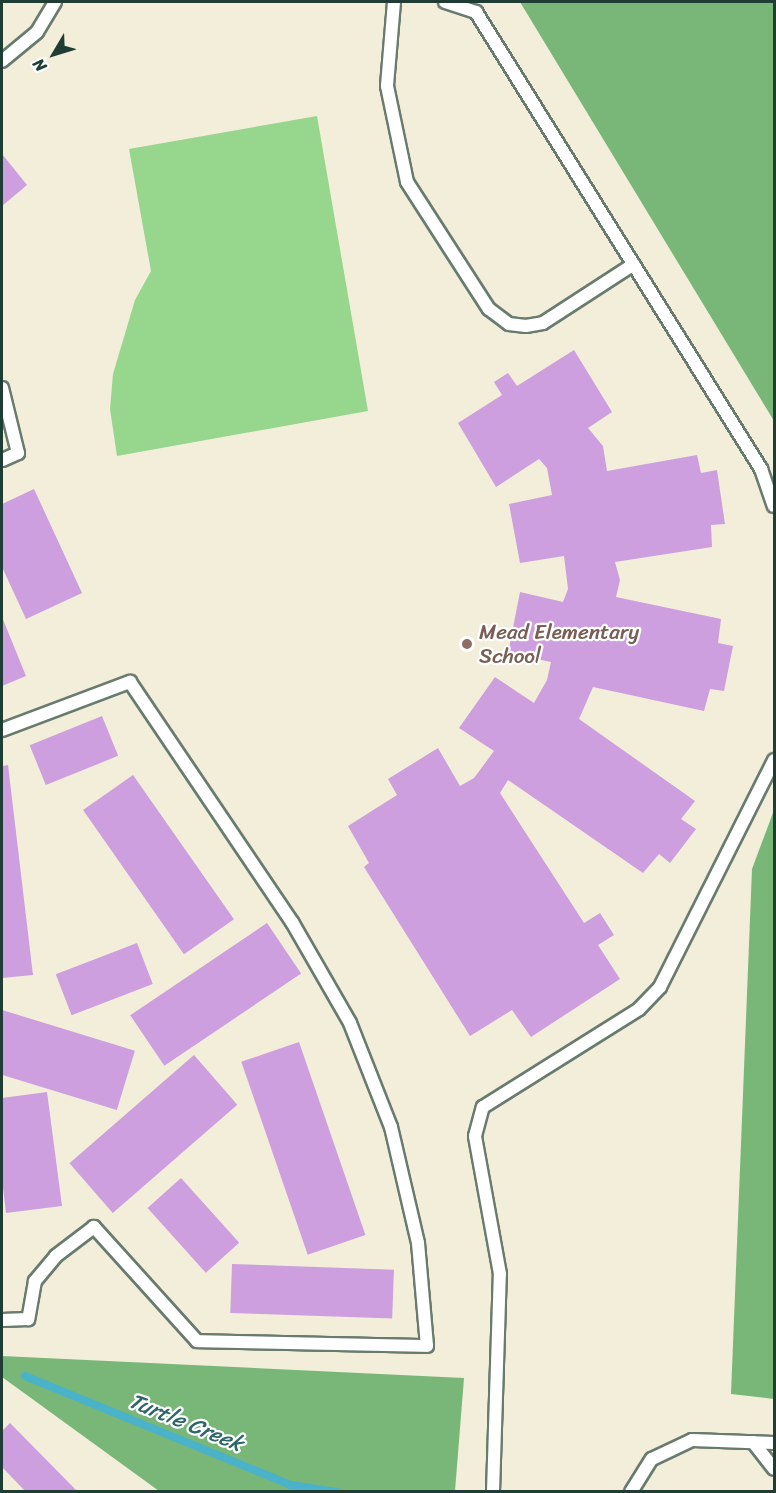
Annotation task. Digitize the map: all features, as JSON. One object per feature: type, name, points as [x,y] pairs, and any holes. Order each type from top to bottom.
[{"type":"lane","points":[[2,61],[37,32],[56,2]]},
{"type":"lane","points":[[394,2],[387,86],[407,182],[489,309],[509,324],[526,326],[543,323],[634,264]]},
{"type":"lane","points":[[445,2],[476,12],[761,469],[774,506]]},
{"type":"lane","points":[[2,388],[18,453],[2,460]]},
{"type":"lane","points":[[2,730],[130,681],[292,922],[350,1023],[391,1127],[418,1243],[427,1346],[197,1341],[94,1227],[56,1256],[35,1281],[28,1319],[2,1320]]},
{"type":"lane","points":[[493,1491],[500,1274],[475,1136],[483,1107],[639,1009],[660,987],[774,760]]},
{"type":"lane","points":[[631,1491],[652,1459],[692,1440],[774,1443]]},
{"type":"lane","points":[[753,1442],[774,1469]]},
{"type":"green space","points":[[520,2],[774,2],[774,421]]},
{"type":"green space","points":[[317,116],[368,411],[117,456],[110,409],[113,374],[135,300],[151,271],[129,149]]},
{"type":"green space","points":[[774,810],[774,1399],[731,1394],[752,869]]},
{"type":"green space","points":[[2,1356],[464,1378],[455,1491],[159,1491],[2,1377]]},
{"type":"building","points":[[2,154],[27,185],[2,206]]},
{"type":"building","points":[[574,350],[612,412],[588,428],[603,446],[607,471],[697,455],[701,473],[717,470],[725,524],[711,525],[712,547],[615,562],[620,580],[616,597],[721,619],[718,643],[733,646],[724,691],[710,689],[704,711],[593,687],[579,719],[695,801],[681,819],[696,829],[670,863],[659,854],[643,873],[508,780],[500,793],[584,923],[600,913],[614,935],[598,945],[620,979],[531,1037],[512,1010],[470,1036],[364,867],[369,863],[348,826],[397,795],[388,779],[438,748],[460,786],[474,778],[494,751],[459,728],[495,677],[534,703],[547,680],[551,662],[508,653],[520,592],[563,602],[568,589],[564,556],[520,563],[509,504],[552,495],[547,468],[539,459],[496,487],[458,423],[502,395],[494,382],[508,373],[517,386]]},
{"type":"building","points":[[34,489],[82,593],[26,619],[2,567],[2,504]]},
{"type":"building","points":[[2,617],[26,676],[2,686]]},
{"type":"building","points":[[102,716],[118,756],[46,785],[30,745]]},
{"type":"building","points":[[8,765],[33,975],[2,978],[2,766]]},
{"type":"building","points":[[133,775],[234,919],[184,954],[83,810]]},
{"type":"building","points":[[267,923],[301,974],[164,1066],[130,1015]]},
{"type":"building","points":[[137,943],[153,984],[72,1015],[56,974]]},
{"type":"building","points":[[2,1010],[135,1051],[117,1110],[2,1075]]},
{"type":"building","points":[[299,1042],[365,1235],[308,1255],[241,1062]]},
{"type":"building","points":[[194,1055],[237,1105],[113,1213],[69,1163]]},
{"type":"building","points":[[47,1092],[62,1206],[6,1213],[2,1179],[2,1098]]},
{"type":"building","points":[[181,1178],[239,1243],[206,1273],[148,1208]]},
{"type":"building","points":[[232,1264],[394,1270],[392,1319],[230,1313]]},
{"type":"building","points":[[10,1423],[78,1492],[26,1492],[2,1467],[2,1431]]},
{"type":"waterway","name":"Turtle Creek","points":[[25,1376],[291,1485],[337,1492]]},
{"type":"place","name":"Mead Elementary School","points":[[467,644]]}]
